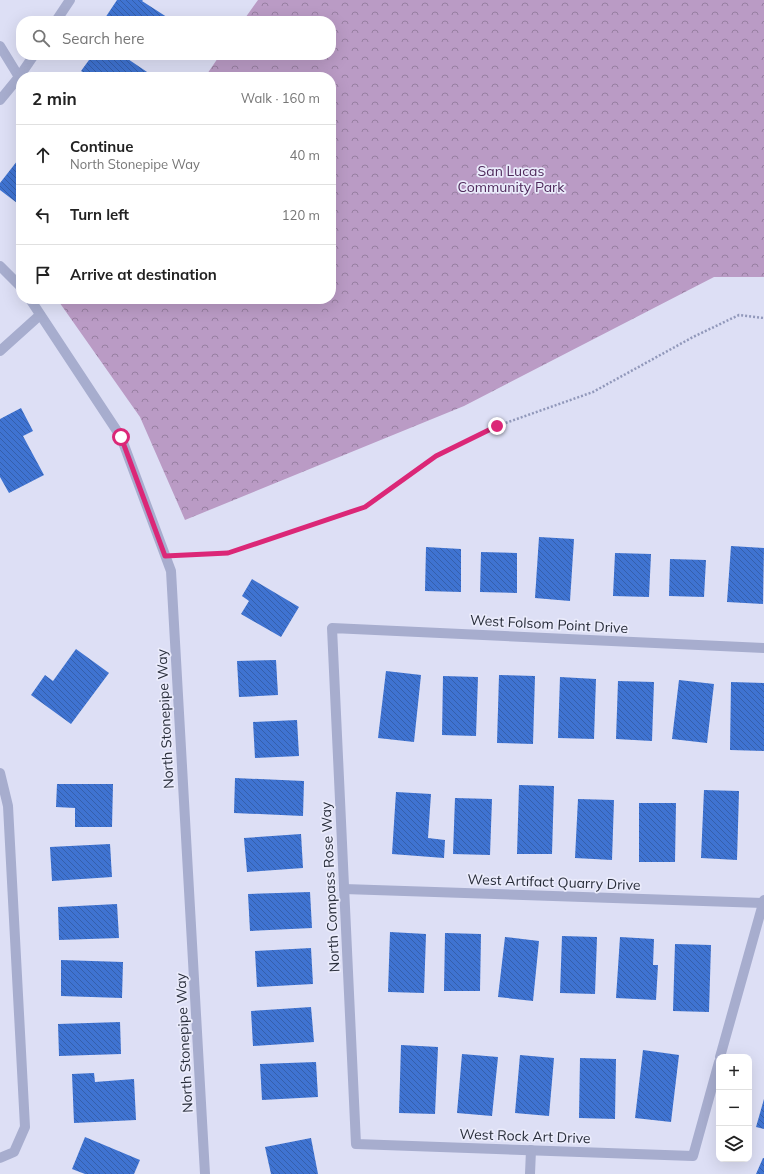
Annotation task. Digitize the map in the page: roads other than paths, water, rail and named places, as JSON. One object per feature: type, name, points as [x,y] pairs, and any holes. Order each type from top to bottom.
[{"type":"street","points":[[59,16],[70,0]]},
{"type":"street","points":[[0,46],[16,72]]},
{"type":"street","points":[[22,72],[31,60]]},
{"type":"street","points":[[0,100],[16,81]]},
{"type":"street","points":[[0,266],[16,282]]},
{"type":"street","name":"North Stonepipe Way","points":[[33,304],[121,437],[171,571],[205,1174]]},
{"type":"street","points":[[0,351],[40,315]]},
{"type":"street","name":"West Folsom Point Drive","points":[[332,628],[764,648]]},
{"type":"street","name":"North Compass Rose Way","points":[[332,628],[356,1144]]},
{"type":"street","points":[[0,773],[8,806],[25,1127],[14,1152],[0,1158]]},
{"type":"street","name":"West Artifact Quarry Drive","points":[[344,889],[764,902]]},
{"type":"street","points":[[721,1054],[764,902]]},
{"type":"street","name":"West Rock Art Drive","points":[[356,1144],[693,1156],[716,1073]]},
{"type":"street","points":[[530,1174],[531,1150]]},
{"type":"park label","name":"San Lucas Community Park","points":[[511,180]]}]
